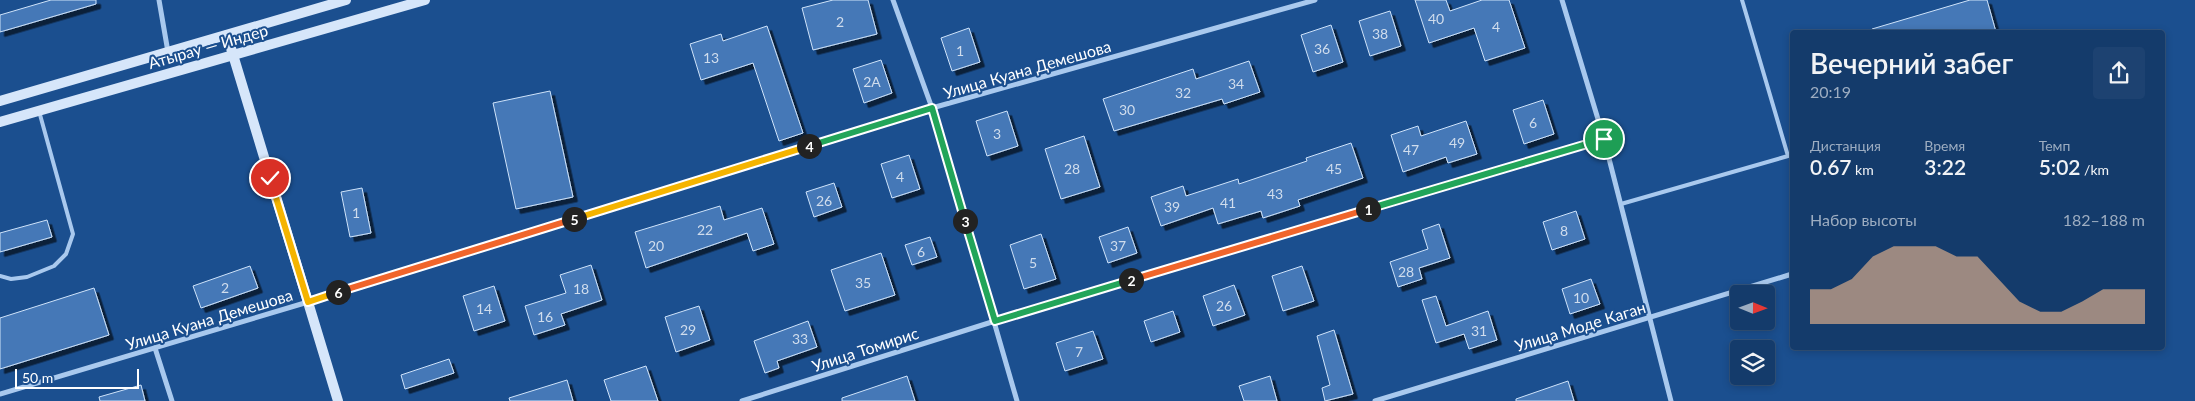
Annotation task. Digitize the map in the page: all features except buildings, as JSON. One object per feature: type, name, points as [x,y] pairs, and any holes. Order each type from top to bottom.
[{"type":"main road","name":"Атырау — Индер","points":[[0,101],[346,0]]},
{"type":"main road","name":"Атырау — Индер","points":[[0,122],[425,0]]},
{"type":"main road","points":[[227,35],[338,401]]},
{"type":"street","points":[[159,0],[168,52]]},
{"type":"street","points":[[894,0],[932,108],[1017,401]]},
{"type":"street","name":"Улица Куана Демешова","points":[[0,394],[308,302],[932,108],[1315,0]]},
{"type":"street","points":[[1562,0],[1604,139],[1671,401]]},
{"type":"street","name":"Улица Томирис","points":[[742,401],[995,321],[1604,139]]},
{"type":"street","name":"Улица Моде Каган","points":[[1375,401],[1650,319],[1790,275]]},
{"type":"street","points":[[155,348],[172,401]]},
{"type":"lane","points":[[1621,204],[1788,156],[1742,0]]},
{"type":"lane","points":[[0,276],[11,279],[28,277],[54,266],[66,254],[73,234],[39,111]]},
{"type":"route","points":[[270,178],[308,302],[932,108],[995,321],[1604,139]]}]
